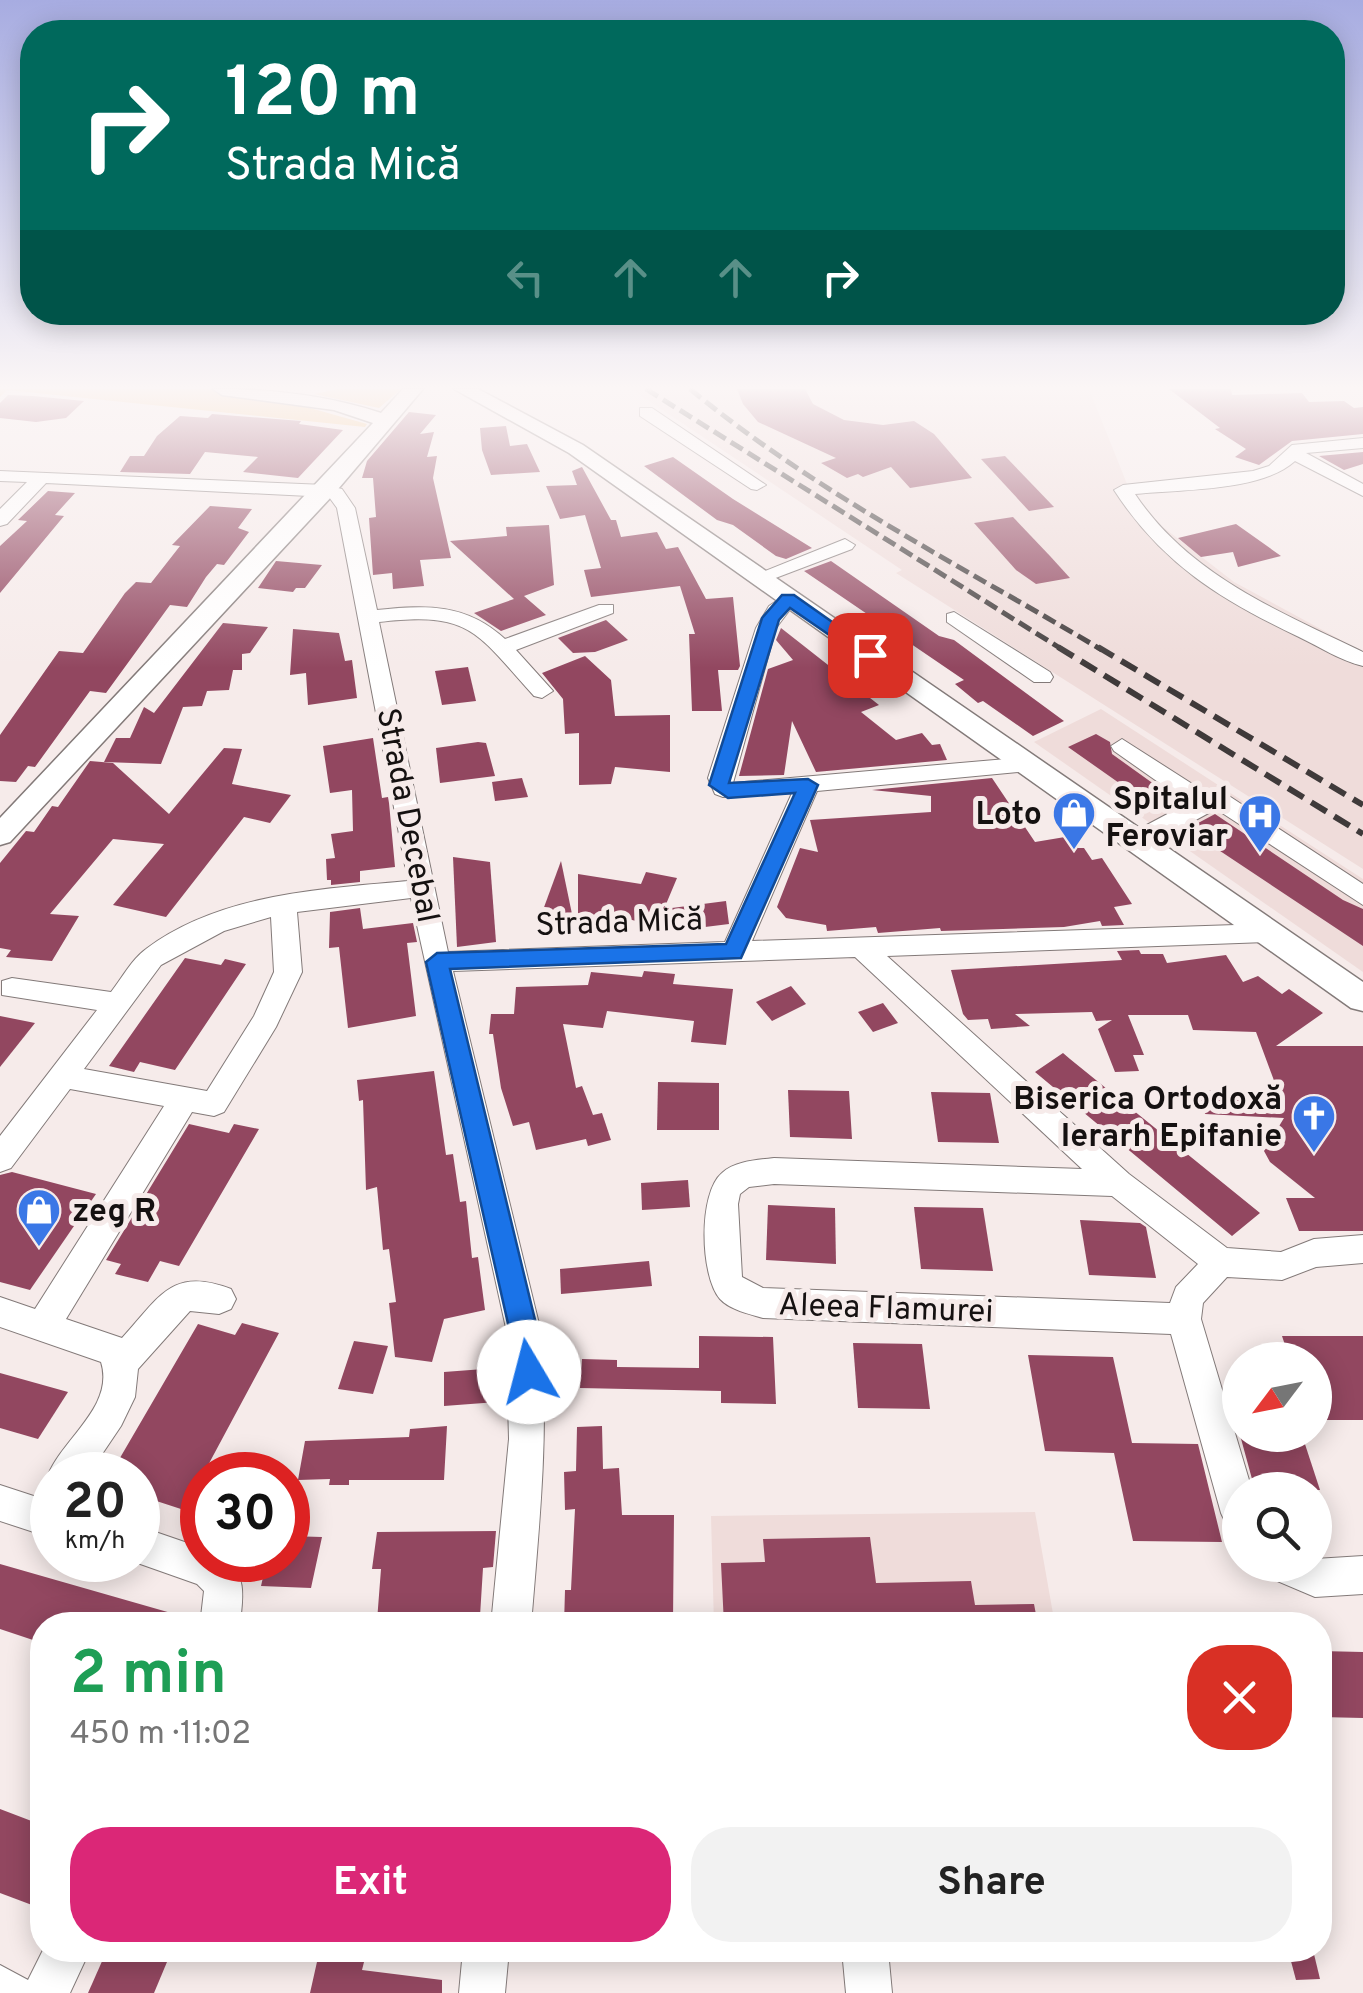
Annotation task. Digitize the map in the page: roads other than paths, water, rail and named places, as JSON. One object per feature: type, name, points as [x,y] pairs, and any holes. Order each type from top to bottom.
[{"type":"main road","points":[[0,835],[331,482]]},
{"type":"main road","points":[[621,482],[1363,999]]},
{"type":"street","points":[[0,520],[37,482]]},
{"type":"street","points":[[151,482],[324,490]]},
{"type":"street","points":[[751,482],[756,485]]},
{"type":"street","points":[[1197,482],[1122,490],[1155,535],[1202,575],[1363,660]]},
{"type":"street","name":"Strada Decebal","points":[[324,490],[336,494],[346,508],[371,617],[437,962],[523,1328],[529,1372],[512,1612]]},
{"type":"street","points":[[758,578],[845,545]]},
{"type":"street","points":[[788,599],[766,628],[719,785],[728,792],[1028,764]]},
{"type":"street","points":[[500,648],[606,609]]},
{"type":"street","points":[[371,617],[449,614],[462,618],[500,648],[542,691]]},
{"type":"street","points":[[954,618],[1042,678]]},
{"type":"street","points":[[1122,746],[1205,803],[1226,804],[1363,896]]},
{"type":"street","points":[[734,952],[808,785]]},
{"type":"street","points":[[1137,842],[1205,803]]},
{"type":"street","points":[[0,1159],[152,958],[177,940],[238,915],[283,904],[424,888]]},
{"type":"street","points":[[62,1076],[214,1104],[266,1020],[288,972],[283,904]]},
{"type":"street","name":"Strada Mică","points":[[437,962],[1266,932]]},
{"type":"street","points":[[864,949],[1118,1184],[1220,1262],[1282,1266],[1314,1253],[1363,1249]]},
{"type":"street","points":[[12,988],[118,1003]]},
{"type":"street","points":[[42,1326],[184,1099]]},
{"type":"street","name":"Aleea Flamurei","points":[[1118,1184],[753,1173],[726,1187],[721,1200],[724,1273],[730,1288],[742,1297],[763,1303],[1184,1318]]},
{"type":"street","points":[[1220,1262],[1188,1297],[1184,1318],[1228,1472]]},
{"type":"street","points":[[122,1362],[183,1295],[219,1299]]},
{"type":"street","points":[[0,1312],[113,1350],[122,1362],[124,1382],[81,1452]]},
{"type":"street","points":[[0,1503],[30,1508]]},
{"type":"street","points":[[160,1552],[209,1569],[224,1583],[221,1612]]},
{"type":"street","points":[[1332,1577],[1363,1575]]},
{"type":"street","points":[[46,1993],[61,1962]]},
{"type":"street","points":[[482,1993],[485,1962]]},
{"type":"street","points":[[865,1962],[869,1993]]},
{"type":"street","points":[[0,1988],[11,1993]]},
{"type":"railway","points":[[795,482],[1063,650]]},
{"type":"railway","points":[[819,482],[1102,650]]},
{"type":"railway","points":[[1058,647],[1363,834]]},
{"type":"railway","points":[[1098,647],[1363,805]]},
{"type":"place","name":"Loto","points":[[1074,851]]},
{"type":"place","name":"Spitalul Feroviar","points":[[1260,854]]},
{"type":"place","name":"Biserica Ortodoxă Ierarh Epifanie","points":[[1314,1154]]},
{"type":"place","name":"zeg R","points":[[39,1248]]}]
